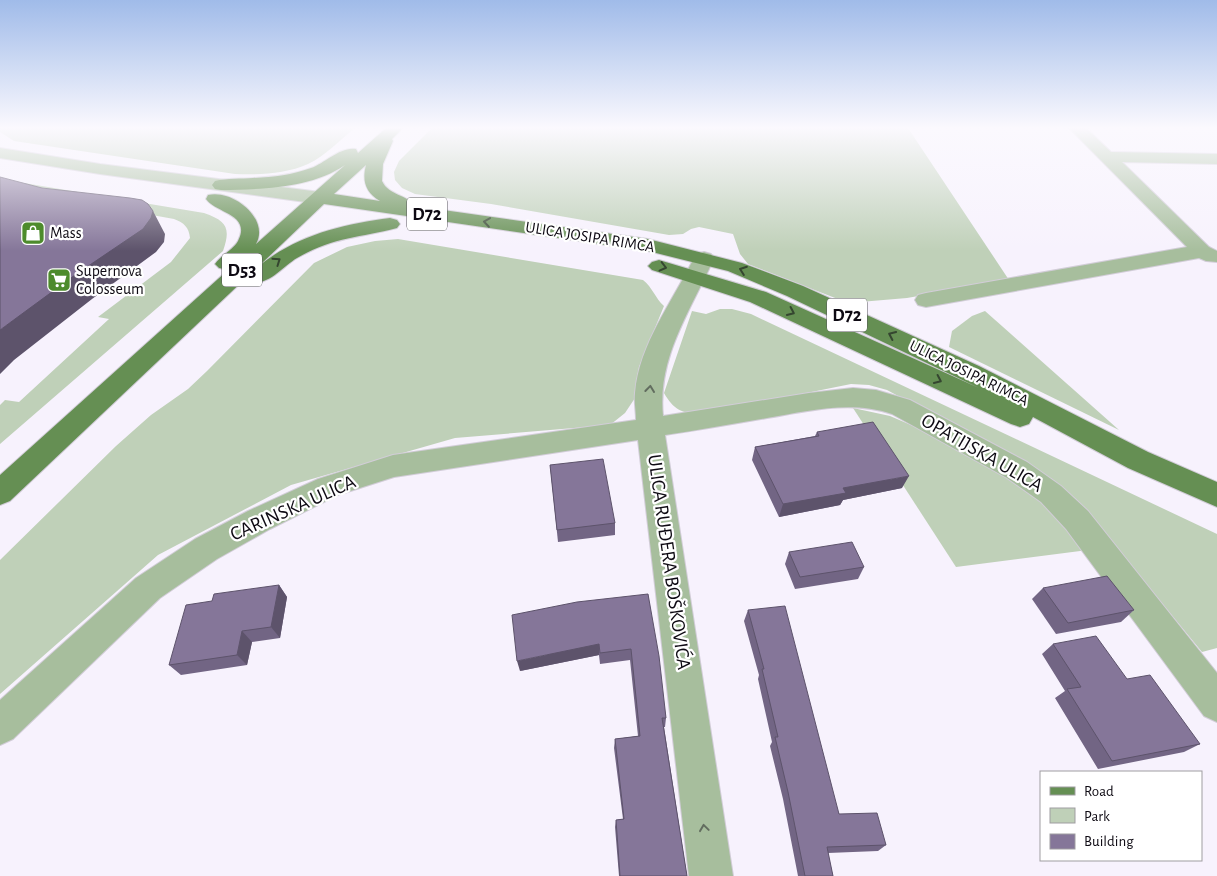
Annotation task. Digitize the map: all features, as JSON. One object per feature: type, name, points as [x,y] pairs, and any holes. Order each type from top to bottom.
[{"type":"main road","points":[[218,192],[292,180],[326,169]]},
{"type":"main road","name":"D53","points":[[0,493],[350,169]]},
{"type":"main road","points":[[372,169],[374,187],[391,200],[436,215]]},
{"type":"main road","points":[[205,304],[205,294],[210,282],[246,245],[251,231],[249,223],[243,214],[218,192]]},
{"type":"main road","name":"ULICA JOSIPA RIMCA","points":[[320,198],[648,245],[700,267],[758,297],[1028,420],[1084,443],[1138,460],[1217,495]]},
{"type":"main road","name":"ULICA JOSIPA RIMCA","points":[[304,212],[512,240],[636,261],[700,267]]},
{"type":"main road","points":[[180,328],[218,308],[247,287],[271,266],[304,244],[344,230],[390,224]]},
{"type":"street","name":"ULICA JOSIPA RIMCA","points":[[44,169],[218,192],[320,198]]},
{"type":"street","name":"ULICA JOSIPA RIMCA","points":[[99,169],[218,192],[304,212]]},
{"type":"street","points":[[1118,169],[1209,255]]},
{"type":"street","points":[[926,300],[1209,255]]},
{"type":"street","name":"ULICA RUĐERA BOŠKOVIĆA","points":[[700,267],[681,302],[654,362],[648,394],[650,428],[710,876]]},
{"type":"street","name":"OPATIJSKA ULICA","points":[[650,428],[809,402],[853,397],[876,399],[900,407],[1017,470],[1052,494],[1077,520],[1217,703]]},
{"type":"street","name":"CARINSKA ULICA","points":[[0,726],[148,588],[206,548],[328,487],[393,466],[650,428]]},
{"type":"green space","points":[[201,169],[292,169],[262,174],[235,174]]},
{"type":"green space","points":[[395,169],[935,169],[1009,280],[907,298],[848,303],[748,264],[740,254],[733,234],[699,227],[683,234],[669,235],[491,204],[415,194],[402,188],[395,180]]},
{"type":"green space","points":[[0,179],[204,213],[222,222],[227,231],[227,236],[223,251],[0,444],[0,405],[5,400],[19,402],[109,319],[98,317],[171,262],[190,238],[185,226],[174,219],[47,196]]},
{"type":"green space","points":[[398,239],[643,280],[664,306],[639,367],[636,383],[637,395],[625,413],[610,425],[455,438],[291,485],[158,555],[0,694],[0,560],[116,446],[151,415],[188,389],[314,263],[347,247],[375,241]]},
{"type":"green space","points":[[720,309],[732,309],[751,314],[1217,534],[1217,648],[1202,652],[1077,500],[1052,479],[887,390],[869,385],[851,384],[713,412],[690,413],[679,410],[669,401],[664,393],[692,311],[706,314]]},
{"type":"green space","points":[[985,311],[1119,430],[949,347],[952,331],[972,316]]},
{"type":"green space","points":[[853,408],[890,416],[918,428],[1027,488],[1060,516],[1088,550],[956,567]]},
{"type":"building","name":"Supernova Colosseum","points":[[0,177],[42,188],[142,200],[153,211],[151,218],[143,229],[75,275],[0,330]]},
{"type":"building","points":[[873,422],[909,476],[843,488],[846,493],[783,504],[755,447],[819,436],[817,432]]},
{"type":"building","points":[[603,459],[615,523],[557,530],[550,465]]},
{"type":"building","points":[[852,542],[864,567],[800,577],[789,552]]},
{"type":"building","points":[[1107,576],[1134,610],[1068,623],[1043,588]]},
{"type":"building","points":[[279,585],[271,627],[242,631],[237,655],[169,665],[186,605],[212,601],[214,594]]},
{"type":"building","points":[[648,594],[659,656],[666,718],[662,718],[687,876],[620,876],[616,820],[624,819],[615,739],[640,736],[631,649],[600,653],[599,644],[517,661],[512,615],[577,602]]},
{"type":"building","points":[[785,606],[839,814],[877,813],[886,845],[827,847],[833,876],[805,876],[775,737],[778,737],[762,669],[764,669],[748,610]]},
{"type":"building","points":[[1096,636],[1127,679],[1150,675],[1200,744],[1112,761],[1067,689],[1081,687],[1053,644]]},
{"type":"place","name":"Mass","points":[[33,233]]},
{"type":"place","name":"Supernova Colosseum","points":[[59,280]]}]
